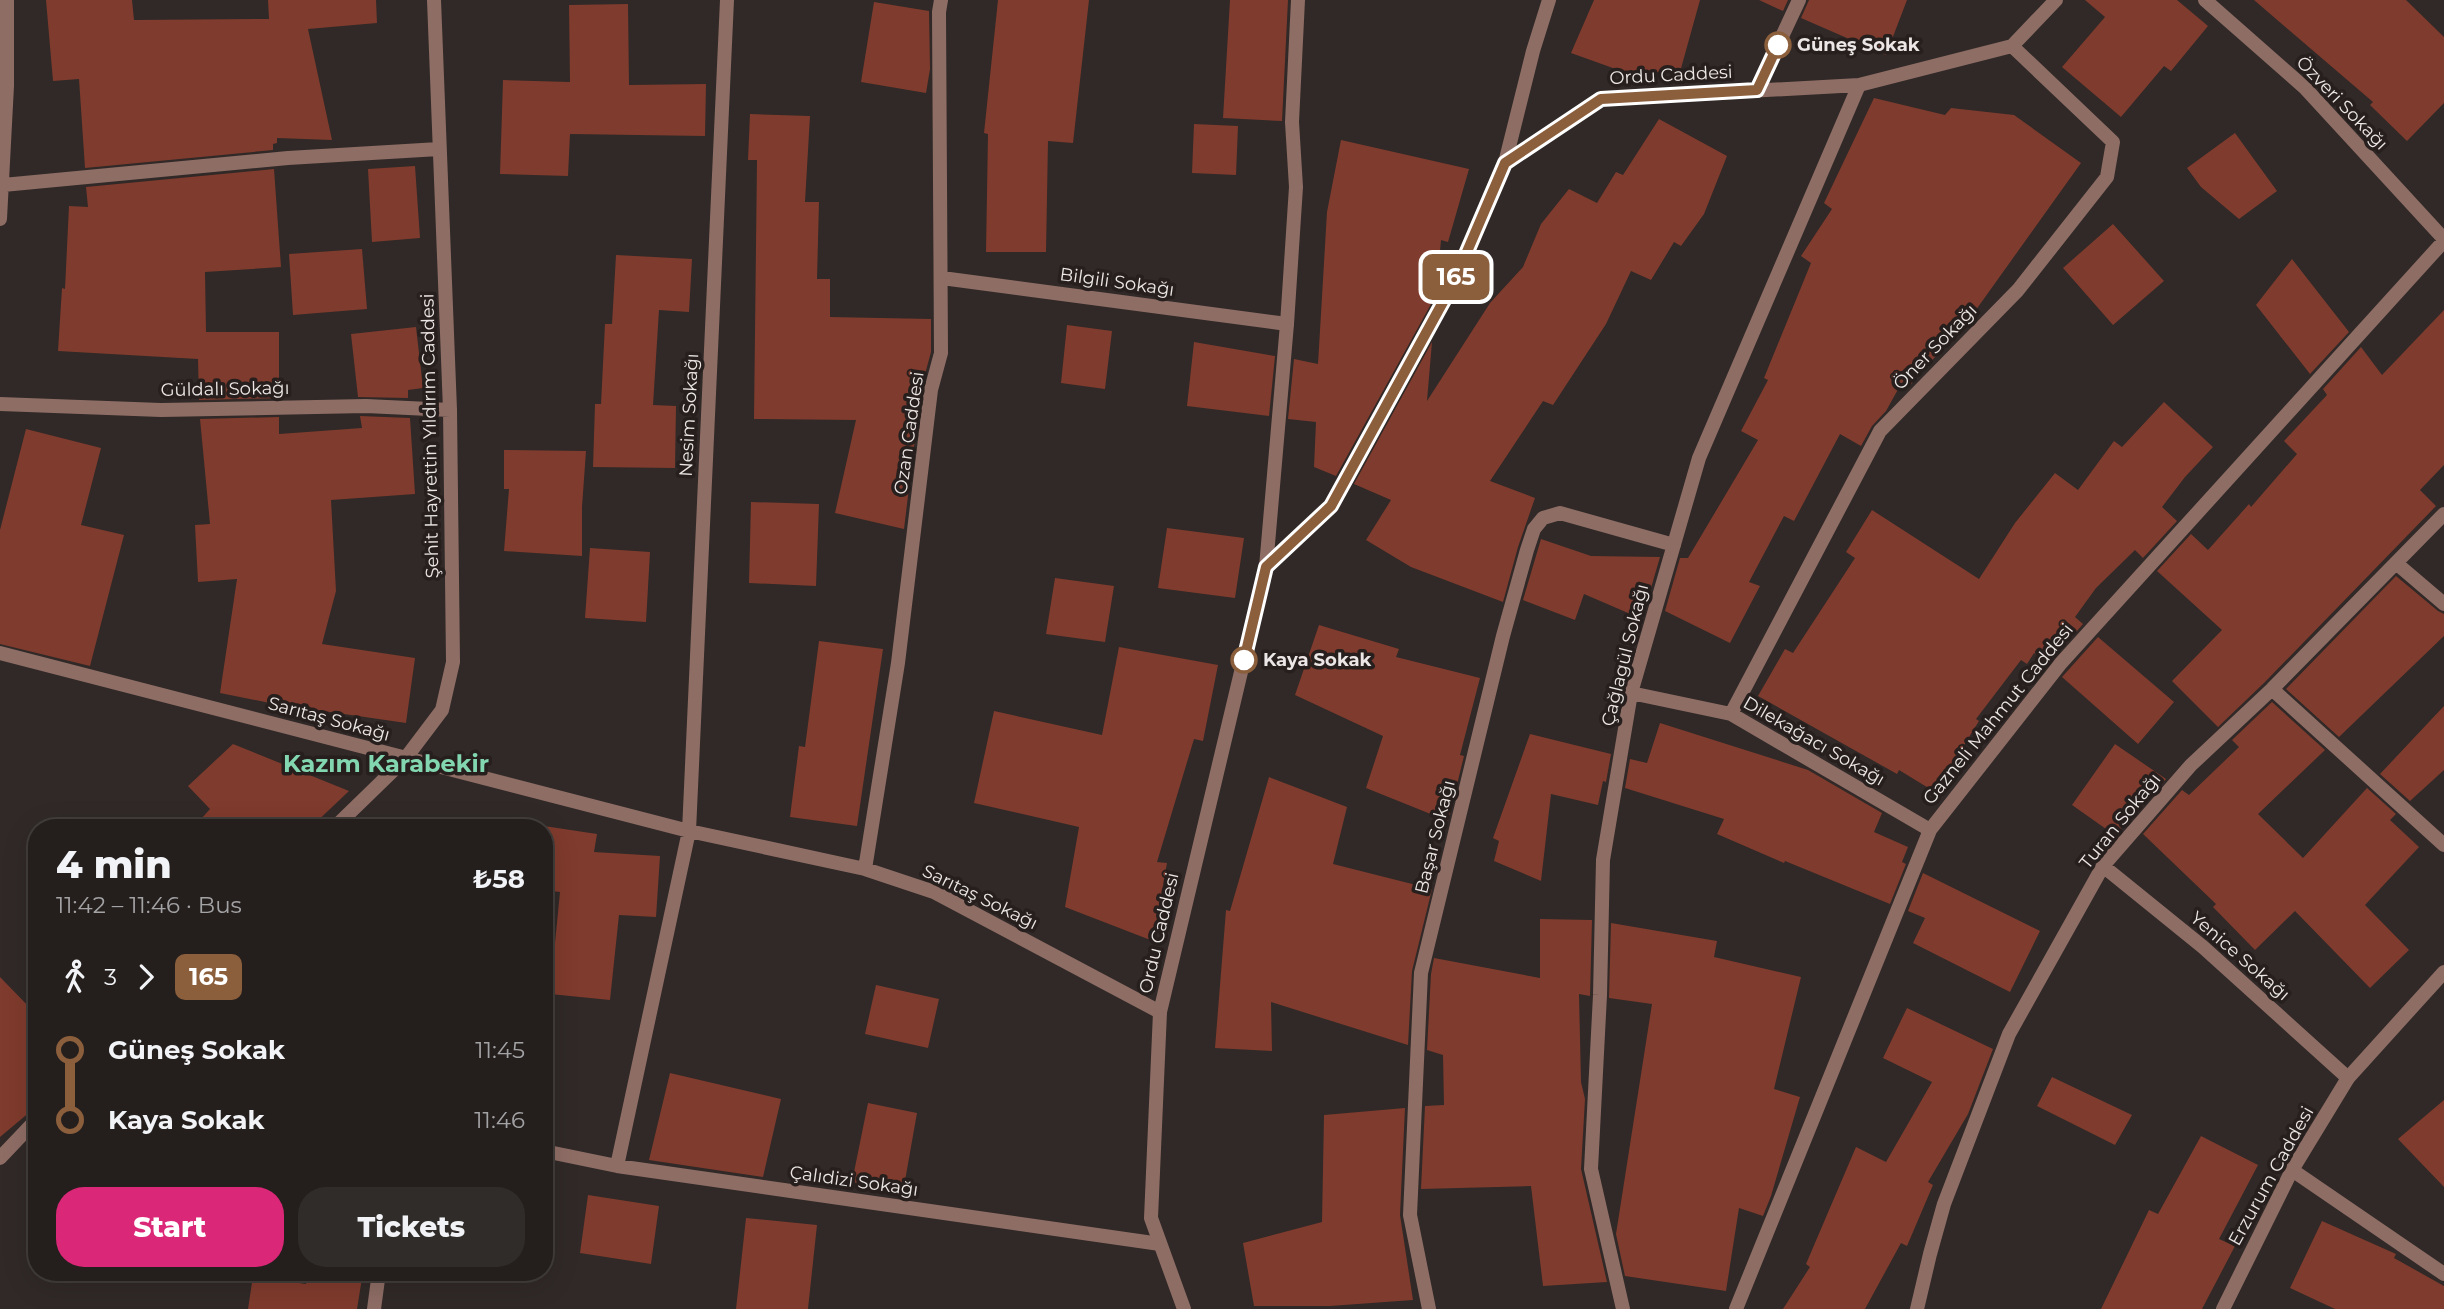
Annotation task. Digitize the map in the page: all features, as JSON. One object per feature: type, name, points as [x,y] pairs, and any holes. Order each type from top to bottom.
[{"type":"street","points":[[0,219],[7,0]]},
{"type":"street","name":"Şehit Hayrettin Yıldırım Caddesi","points":[[343,819],[405,759],[442,710],[453,662],[450,410],[434,0]]},
{"type":"street","name":"Nesim Sokağı","points":[[689,831],[727,0]]},
{"type":"street","name":"Ozan Caddesi","points":[[865,869],[898,663],[931,390],[941,353],[941,0]]},
{"type":"street","name":"Ordu Caddesi","points":[[1184,1309],[1151,1218],[1160,1012],[1266,567],[1296,187],[1292,122],[1298,0]]},
{"type":"street","points":[[1266,567],[1331,506],[1454,282],[1505,163],[1532,51],[1549,0]]},
{"type":"street","points":[[1757,90],[1799,0]]},
{"type":"street","points":[[2012,46],[2056,0]]},
{"type":"street","name":"Özveri Sokağı","points":[[2205,0],[2305,88],[2444,240]]},
{"type":"street","name":"Ordu Caddesi","points":[[1505,163],[1601,99],[1860,85],[2012,46]]},
{"type":"street","name":"Öner Sokağı","points":[[1731,714],[1880,431],[2018,290],[2107,177],[2113,142],[2012,46]]},
{"type":"street","name":"Çağlagül Sokağı","points":[[1623,1309],[1591,1169],[1600,995],[1603,860],[1631,693],[1699,458],[1860,85]]},
{"type":"street","points":[[3,185],[288,158],[439,149]]},
{"type":"street","name":"Gazneli Mahmut Caddesi","points":[[1736,1309],[1930,830],[2061,663],[2444,240]]},
{"type":"street","name":"Bilgili Sokağı","points":[[942,278],[1287,324]]},
{"type":"street","name":"Güldalı Sokağı","points":[[0,404],[161,410],[366,406],[450,410]]},
{"type":"street","name":"Başar Sokağı","points":[[1429,1309],[1410,1215],[1421,974],[1503,635],[1534,528],[1544,518],[1560,513],[1674,545]]},
{"type":"street","name":"Turan Sokağı","points":[[1917,1309],[1944,1204],[2009,1034],[2103,866],[2191,765],[2272,689],[2444,514]]},
{"type":"street","points":[[2396,563],[2444,604]]},
{"type":"street","name":"Sarıtaş Sokağı","points":[[0,653],[689,831],[865,869],[934,892],[1160,1012]]},
{"type":"street","points":[[2272,689],[2444,845]]},
{"type":"street","name":"Dilekağacı Sokağı","points":[[1631,693],[1731,714],[1930,830]]},
{"type":"street","points":[[617,1166],[689,831]]},
{"type":"street","name":"Yenice Sokağı","points":[[2103,866],[2203,947],[2348,1079]]},
{"type":"street","name":"Erzurum Caddesi","points":[[2223,1309],[2292,1170],[2348,1079],[2444,972]]},
{"type":"street","points":[[0,1158],[28,1128]]},
{"type":"street","name":"Çalıdizi Sokağı","points":[[553,1153],[617,1166],[1160,1244]]},
{"type":"street","points":[[2292,1170],[2444,1274]]},
{"type":"street","points":[[374,1309],[378,1281]]},
{"type":"building","points":[[46,0],[132,0],[134,20],[269,19],[268,0],[376,0],[377,23],[308,29],[332,140],[277,138],[273,150],[85,168],[79,79],[53,81]]},
{"type":"building","points":[[998,0],[1089,0],[1073,143],[1048,141],[1046,252],[986,252],[988,134],[984,133]]},
{"type":"building","points":[[1230,0],[1288,0],[1282,121],[1223,118]]},
{"type":"building","points":[[1594,0],[1700,0],[1680,72],[1624,72],[1571,53]]},
{"type":"building","points":[[1759,0],[1788,0],[1783,11]]},
{"type":"building","points":[[1809,0],[1907,0],[1886,55],[1801,18]]},
{"type":"building","points":[[2085,0],[2177,0],[2208,26],[2171,71],[2164,66],[2121,117],[2062,67],[2105,17]]},
{"type":"building","points":[[2254,0],[2406,0],[2444,37],[2444,103],[2407,141],[2370,105],[2373,102]]},
{"type":"building","points":[[874,2],[929,11],[930,69],[926,93],[861,82]]},
{"type":"building","points":[[628,4],[629,85],[706,84],[705,136],[570,134],[568,176],[500,174],[503,80],[570,82],[569,5]]},
{"type":"building","points":[[1874,98],[1945,115],[1951,108],[2014,115],[2081,163],[1958,335],[1956,333],[1907,389],[1901,384],[1861,446],[1840,434],[1794,521],[1784,516],[1749,582],[1760,586],[1730,643],[1665,611],[1680,558],[1688,558],[1758,440],[1741,431],[1768,380],[1764,378],[1811,263],[1801,256],[1832,209],[1824,203]]},
{"type":"building","points":[[750,114],[810,116],[805,202],[819,202],[817,279],[830,279],[830,317],[931,319],[931,352],[921,389],[904,529],[835,513],[856,420],[754,419],[757,160],[748,160]]},
{"type":"building","points":[[1659,119],[1727,156],[1704,214],[1681,246],[1674,242],[1651,280],[1631,271],[1606,324],[1553,405],[1543,401],[1490,481],[1535,498],[1503,602],[1411,567],[1366,540],[1391,500],[1354,484],[1432,342],[1427,401],[1490,303],[1523,267],[1541,224],[1569,189],[1597,203],[1616,172],[1623,175]]},
{"type":"building","points":[[1194,124],[1238,126],[1236,175],[1192,173]]},
{"type":"building","points":[[2235,133],[2277,191],[2239,219],[2201,187],[2187,168]]},
{"type":"building","points":[[1341,140],[1469,169],[1448,242],[1441,240],[1436,295],[1336,476],[1314,467],[1316,422],[1288,419],[1294,359],[1318,364],[1327,212]]},
{"type":"building","points":[[415,166],[420,238],[372,242],[368,169]]},
{"type":"building","points":[[274,169],[281,267],[205,272],[206,332],[279,332],[279,398],[199,400],[198,359],[58,351],[62,288],[65,289],[69,206],[88,207],[86,187]]},
{"type":"building","points":[[2113,224],[2164,281],[2113,325],[2063,268]]},
{"type":"building","points":[[362,249],[367,309],[293,315],[289,254]]},
{"type":"building","points":[[616,255],[692,259],[689,312],[659,310],[653,405],[676,406],[675,468],[593,467],[595,404],[601,404],[605,324],[612,324]]},
{"type":"building","points":[[2292,259],[2349,332],[2310,374],[2256,305]]},
{"type":"building","points":[[2444,310],[2444,465],[2420,490],[2436,506],[2218,727],[2172,681],[2222,630],[2157,571],[2191,534],[2208,550],[2249,504],[2251,507],[2297,454],[2284,441],[2327,395],[2323,389],[2361,347],[2382,375]]},
{"type":"building","points":[[1067,325],[1112,331],[1105,389],[1061,383]]},
{"type":"building","points":[[416,327],[423,388],[408,390],[408,398],[358,397],[351,334]]},
{"type":"building","points":[[1194,342],[1275,356],[1269,416],[1187,406]]},
{"type":"building","points":[[2164,402],[2213,447],[2162,507],[2177,521],[2143,558],[2135,550],[2096,588],[2075,617],[2083,624],[2048,664],[2034,653],[2027,664],[2021,660],[1976,719],[1979,721],[1935,792],[1899,770],[1897,774],[1758,696],[1785,649],[1793,653],[1855,558],[1846,552],[1872,510],[1979,579],[2015,523],[2055,473],[2078,490],[2114,441],[2122,447]]},
{"type":"building","points":[[360,416],[410,418],[415,494],[331,500],[336,591],[322,644],[415,658],[406,723],[275,704],[220,693],[237,579],[198,582],[195,525],[210,524],[200,419],[279,417],[279,434],[362,428]]},
{"type":"building","points":[[26,429],[101,448],[81,525],[124,535],[90,666],[0,644],[0,530]]},
{"type":"building","points":[[504,450],[586,451],[582,556],[504,551],[509,489],[504,489]]},
{"type":"building","points":[[751,502],[819,504],[816,586],[749,583]]},
{"type":"building","points":[[1167,528],[1244,538],[1235,598],[1158,588]]},
{"type":"building","points":[[1541,539],[1591,556],[1660,557],[1642,619],[1584,594],[1575,620],[1523,600]]},
{"type":"building","points":[[590,548],[650,552],[646,622],[585,618]]},
{"type":"building","points":[[2396,576],[2444,614],[2444,636],[2339,737],[2286,689]]},
{"type":"building","points":[[1055,578],[1114,586],[1105,642],[1046,634]]},
{"type":"building","points":[[1319,625],[1399,649],[1396,657],[1480,678],[1460,755],[1464,756],[1448,821],[1366,788],[1383,736],[1295,695]]},
{"type":"building","points":[[2098,637],[2174,702],[2138,744],[2062,677]]},
{"type":"building","points":[[819,641],[883,649],[857,826],[790,817],[799,746],[805,747]]},
{"type":"building","points":[[1119,647],[1218,665],[1203,741],[1194,739],[1157,862],[1167,863],[1153,941],[1065,907],[1079,827],[974,803],[994,711],[1102,735]]},
{"type":"building","points":[[2272,702],[2325,750],[2258,814],[2303,858],[2367,788],[2396,814],[2390,820],[2419,847],[2365,905],[2409,950],[2370,988],[2295,911],[2255,950],[2213,907],[2216,904],[2143,834],[2182,790],[2189,795],[2239,747],[2232,740]]},
{"type":"building","points":[[2444,706],[2444,770],[2410,801],[2380,774]]},
{"type":"building","points":[[1660,723],[1808,770],[1882,813],[1874,832],[1908,847],[1902,862],[1906,864],[1890,904],[1717,834],[1724,819],[1625,788],[1630,759],[1647,763]]},
{"type":"building","points":[[1530,734],[1611,754],[1598,805],[1551,794],[1541,881],[1494,861],[1499,841],[1493,838]]},
{"type":"building","points":[[233,744],[349,791],[319,819],[201,819],[210,809],[188,786]]},
{"type":"building","points":[[2115,744],[2166,779],[2130,821],[2128,819],[2116,836],[2072,805]]},
{"type":"building","points":[[1269,777],[1347,807],[1333,864],[1432,889],[1412,971],[1408,1045],[1271,1002],[1272,1051],[1215,1048],[1226,910],[1230,911]]},
{"type":"building","points":[[553,827],[597,834],[594,852],[660,856],[656,917],[619,915],[610,1000],[553,994],[553,963],[560,892],[553,891]]},
{"type":"building","points":[[1923,873],[2040,931],[2010,992],[1913,943],[1925,918],[1908,911]]},
{"type":"building","points":[[1540,919],[1592,920],[1590,996],[1579,994],[1581,1082],[1585,1099],[1581,1169],[1607,1282],[1543,1286],[1531,1186],[1421,1189],[1425,1106],[1444,1105],[1443,1055],[1427,1050],[1434,958],[1540,978]]},
{"type":"building","points":[[1611,923],[1717,941],[1714,957],[1801,977],[1774,1089],[1800,1097],[1763,1216],[1739,1208],[1726,1291],[1625,1276],[1616,1234],[1652,1004],[1609,998]]},
{"type":"building","points":[[0,977],[28,1006],[28,1114],[0,1137]]},
{"type":"building","points":[[876,985],[939,999],[928,1048],[865,1034]]},
{"type":"building","points":[[1907,1008],[1993,1049],[1968,1114],[1928,1182],[1933,1185],[1907,1246],[1901,1243],[1865,1309],[1783,1309],[1810,1267],[1806,1264],[1856,1147],[1886,1162],[1932,1082],[1883,1058]]},
{"type":"building","points":[[670,1073],[781,1099],[763,1177],[649,1160]]},
{"type":"building","points":[[2052,1077],[2132,1115],[2115,1145],[2037,1106]]},
{"type":"building","points":[[2444,1100],[2444,1187],[2398,1139]]},
{"type":"building","points":[[868,1103],[917,1113],[903,1192],[852,1182]]},
{"type":"building","points":[[1405,1108],[1400,1215],[1413,1300],[1330,1306],[1254,1306],[1243,1243],[1322,1222],[1324,1115]]},
{"type":"building","points":[[2201,1136],[2258,1165],[2219,1239],[2235,1246],[2202,1309],[2101,1309],[2149,1210],[2158,1214]]},
{"type":"building","points":[[588,1195],[659,1206],[651,1264],[580,1253]]},
{"type":"building","points":[[746,1218],[817,1225],[808,1309],[736,1309]]},
{"type":"building","points":[[2322,1221],[2396,1254],[2394,1258],[2444,1286],[2444,1309],[2335,1309],[2290,1288]]},
{"type":"building","points":[[252,1281],[306,1284],[306,1281],[362,1281],[357,1309],[248,1309]]},
{"type":"bus line","name":"165","points":[[1244,660],[1266,567],[1331,506],[1454,282],[1505,163],[1601,99],[1757,90],[1778,45]]},
{"type":"place","name":"Güneş Sokak","points":[[1778,45]]},
{"type":"place","name":"Kaya Sokak","points":[[1244,660]]},
{"type":"district","name":"Kazım Karabekir","points":[[386,764]]}]
